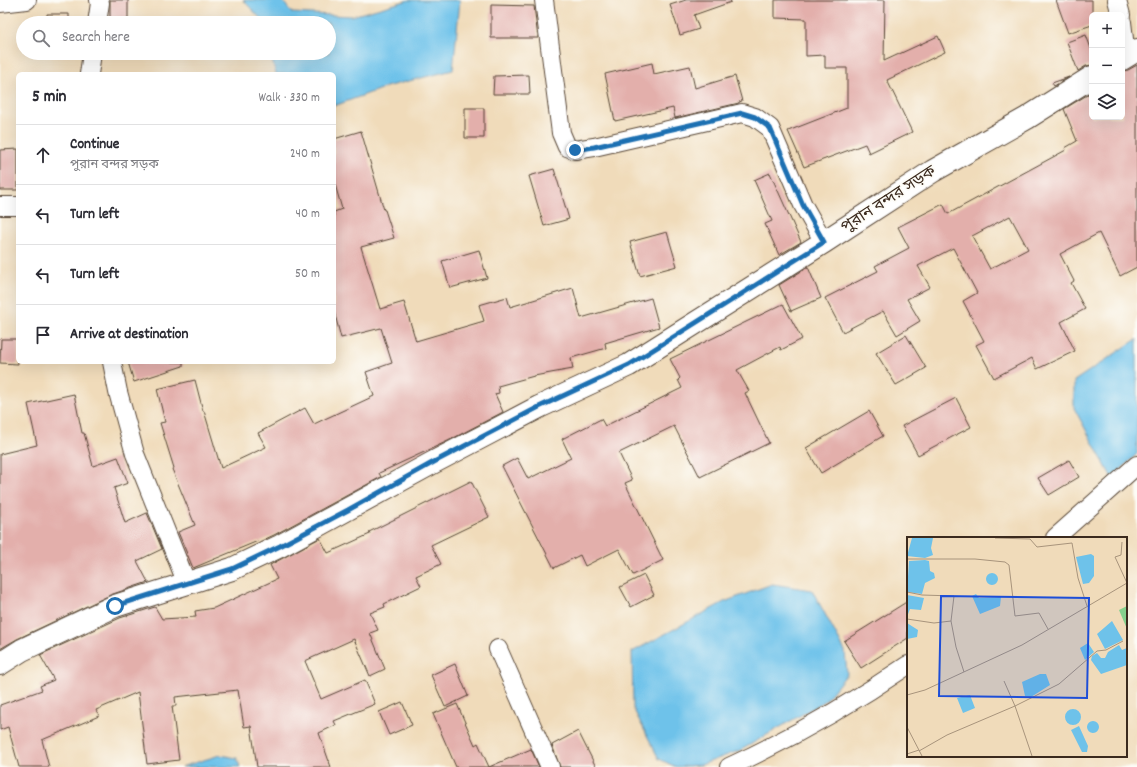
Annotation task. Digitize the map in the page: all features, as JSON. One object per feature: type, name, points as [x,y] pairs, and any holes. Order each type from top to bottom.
[{"type":"street","points":[[0,3],[28,0]]},
{"type":"street","points":[[98,16],[99,0]]},
{"type":"street","points":[[544,0],[560,133],[567,147],[575,150],[594,147],[742,113],[755,117],[770,128],[803,205],[824,242]]},
{"type":"street","points":[[1117,0],[1120,12]]},
{"type":"street","points":[[1125,38],[1128,55]]},
{"type":"street","points":[[89,72],[91,60]]},
{"type":"street","name":"পুরান বন্দর সড়ক","points":[[0,664],[22,650],[115,606],[232,569],[280,546],[539,407],[629,365],[824,242],[933,171],[1027,118],[1089,79]]},
{"type":"street","points":[[0,206],[16,206]]},
{"type":"street","points":[[112,364],[118,392],[135,454],[186,584]]},
{"type":"street","points":[[1056,537],[1137,465]]},
{"type":"street","points":[[498,649],[550,767]]},
{"type":"street","points":[[729,767],[776,745],[870,691],[907,666]]},
{"type":"water","points":[[243,0],[282,0],[292,13],[352,16],[409,0],[460,0],[453,70],[389,86],[336,105],[336,72],[275,72],[272,60],[336,60],[336,16],[258,16]]},
{"type":"water","points":[[1137,339],[1137,454],[1112,478],[1074,408],[1074,381]]},
{"type":"water","points":[[772,584],[812,590],[845,651],[847,674],[825,701],[741,750],[701,765],[676,767],[659,759],[633,708],[632,652],[724,602]]},
{"type":"water","points":[[220,755],[237,758],[240,767],[181,767]]},
{"type":"building","points":[[110,0],[128,0],[128,16],[110,16]]},
{"type":"building","points":[[686,0],[730,0],[731,2],[694,15],[699,29],[680,35],[670,5]]},
{"type":"building","points":[[775,0],[885,0],[884,61],[938,36],[945,52],[887,80],[912,132],[869,153],[865,144],[804,167],[788,131],[847,108],[847,68],[825,68],[825,55],[806,56],[806,19],[775,18]]},
{"type":"building","points":[[1056,0],[1092,0],[1092,12],[1089,12],[1089,26],[1068,33]]},
{"type":"building","points":[[491,5],[534,6],[538,38],[491,38]]},
{"type":"building","points":[[47,14],[69,14],[69,16],[47,16]]},
{"type":"building","points":[[1086,35],[1089,43],[1089,66],[1078,71],[1067,42]]},
{"type":"building","points":[[652,63],[654,74],[690,66],[695,88],[735,76],[742,101],[739,103],[675,118],[673,108],[615,121],[605,74]]},
{"type":"building","points":[[1137,65],[1137,267],[1120,276],[1099,233],[1060,254],[1074,281],[1071,283],[1085,309],[1061,322],[1075,351],[1037,369],[1032,358],[994,378],[976,345],[984,341],[963,301],[977,293],[953,248],[918,266],[930,287],[907,299],[920,321],[897,335],[883,311],[843,332],[825,298],[878,271],[875,266],[909,248],[898,227],[943,204],[948,214],[1066,150],[1065,148],[1077,141],[1064,109],[1089,94],[1089,120],[1125,120],[1125,70]],"holes":[[[1010,216],[1028,249],[990,269],[972,236]]]},
{"type":"building","points":[[529,75],[530,94],[493,94],[494,76]]},
{"type":"building","points":[[1069,77],[1054,86],[1052,83]]},
{"type":"building","points":[[465,108],[484,108],[484,138],[465,138]]},
{"type":"building","points":[[361,131],[384,210],[394,238],[361,247],[380,309],[404,302],[416,341],[484,321],[479,305],[507,297],[510,307],[573,288],[581,318],[651,298],[659,327],[605,343],[606,348],[571,358],[573,369],[534,376],[498,386],[499,393],[495,394],[503,412],[448,441],[379,473],[381,477],[274,535],[193,568],[178,532],[195,525],[172,469],[174,468],[160,423],[165,422],[157,389],[195,380],[221,468],[266,447],[258,433],[305,408],[314,424],[374,396],[366,372],[392,363],[381,328],[341,338],[336,319],[336,211],[342,209],[336,188],[336,138]]},
{"type":"building","points":[[16,149],[16,190],[0,190],[0,150]]},
{"type":"building","points":[[554,169],[569,219],[544,226],[529,176]]},
{"type":"building","points":[[770,173],[801,242],[779,255],[765,224],[772,221],[754,180]]},
{"type":"building","points":[[667,232],[677,266],[640,276],[630,242]]},
{"type":"building","points":[[479,250],[487,278],[450,288],[442,261]]},
{"type":"building","points":[[808,267],[821,298],[791,311],[779,285]]},
{"type":"building","points":[[783,304],[802,339],[781,350],[780,347],[737,370],[749,391],[745,393],[769,443],[700,477],[674,426],[619,453],[632,480],[625,483],[663,560],[633,575],[619,549],[585,566],[580,555],[554,568],[502,466],[517,458],[528,479],[571,458],[562,439],[601,419],[605,426],[682,388],[678,380],[680,378],[670,359]]},
{"type":"building","points":[[906,335],[926,368],[896,385],[876,353]]},
{"type":"building","points":[[1,339],[16,339],[16,364],[0,363]]},
{"type":"building","points":[[129,364],[183,364],[183,366],[134,382]]},
{"type":"building","points":[[74,394],[82,433],[84,433],[93,466],[118,457],[128,483],[114,488],[125,523],[147,513],[162,549],[137,561],[148,582],[110,595],[17,639],[0,649],[0,454],[37,445],[28,404]]},
{"type":"building","points":[[956,398],[971,427],[918,455],[902,426]]},
{"type":"building","points":[[869,411],[883,436],[821,473],[806,448]]},
{"type":"building","points":[[1069,460],[1079,477],[1049,495],[1038,478]]},
{"type":"building","points":[[471,481],[489,517],[431,545],[441,564],[416,576],[421,586],[384,604],[385,607],[370,613],[378,630],[370,633],[385,669],[370,676],[354,639],[305,661],[321,699],[365,680],[375,704],[334,721],[336,725],[319,733],[331,767],[257,767],[251,726],[244,727],[238,690],[175,697],[176,706],[172,706],[179,760],[147,764],[138,692],[96,710],[99,716],[42,740],[49,767],[19,767],[8,727],[0,730],[0,705],[42,690],[40,686],[54,680],[40,655],[120,618],[155,607],[162,619],[196,617],[195,611],[214,608],[277,579],[270,565],[320,538],[328,553],[370,534],[369,532]]},
{"type":"building","points":[[644,575],[654,595],[631,607],[620,587]]},
{"type":"building","points":[[907,602],[907,639],[861,668],[844,641]]},
{"type":"building","points":[[455,664],[468,696],[445,707],[431,675]]},
{"type":"building","points":[[402,702],[412,725],[389,735],[379,712]]},
{"type":"building","points":[[457,704],[475,745],[478,743],[489,767],[456,767],[433,714]]},
{"type":"building","points":[[578,731],[596,767],[560,767],[552,745]]},
{"type":"building","points":[[531,749],[539,767],[489,767]]},
{"type":"route","points":[[115,606],[232,569],[280,546],[539,407],[629,365],[824,242],[803,205],[770,128],[755,117],[742,113],[575,150]]}]
